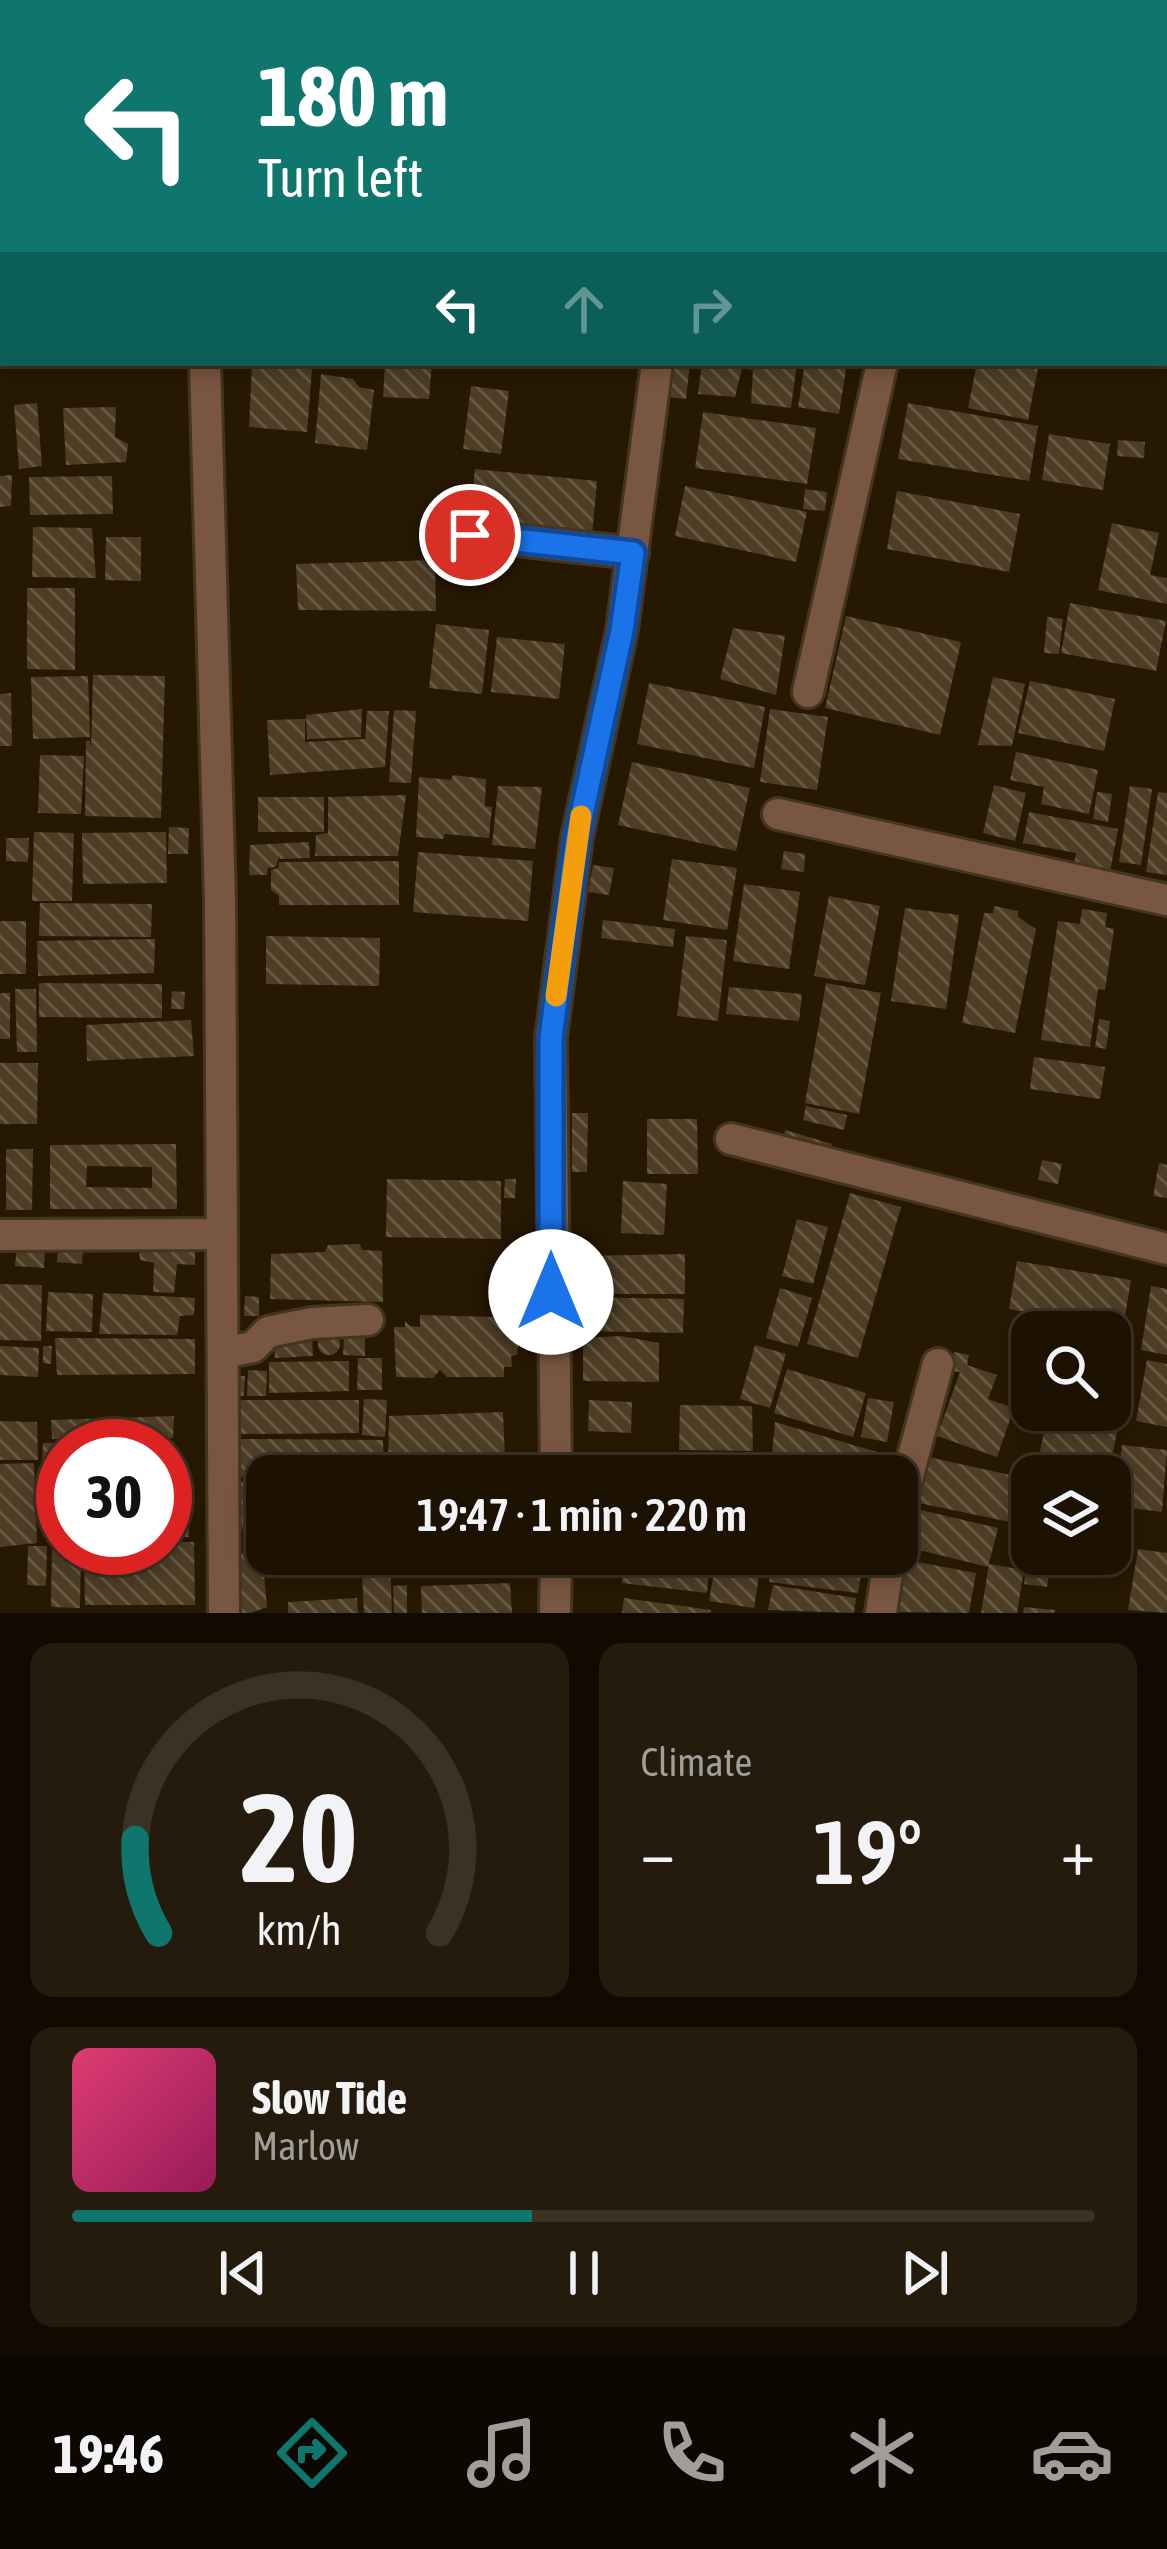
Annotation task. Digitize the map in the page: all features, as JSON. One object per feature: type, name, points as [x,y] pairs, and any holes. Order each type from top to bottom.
[{"type":"street","points":[[205,366],[220,900],[224,1613]]},
{"type":"street","points":[[556,1455],[551,1038],[577,837],[622,630],[657,366]]},
{"type":"street","points":[[808,692],[881,366]]},
{"type":"street","points":[[470,535],[633,553]]},
{"type":"street","points":[[778,814],[1167,900]]},
{"type":"street","points":[[731,1139],[1167,1249]]},
{"type":"street","points":[[0,1235],[222,1234]]},
{"type":"street","points":[[223,1353],[253,1347],[268,1332],[368,1319]]},
{"type":"street","points":[[913,1455],[938,1364]]},
{"type":"street","points":[[555,1613],[556,1575]]},
{"type":"street","points":[[881,1613],[887,1575]]},
{"type":"building","points":[[252,366],[312,369],[307,432],[249,427]]},
{"type":"building","points":[[385,366],[432,366],[429,399],[383,397]]},
{"type":"building","points":[[670,366],[690,366],[686,399],[666,397]]},
{"type":"building","points":[[702,366],[797,366],[791,408],[751,403],[753,370],[742,368],[735,397],[698,394]]},
{"type":"building","points":[[805,366],[847,366],[839,414],[798,407]]},
{"type":"building","points":[[976,366],[1038,366],[1028,420],[968,408]]},
{"type":"building","points":[[321,374],[353,379],[359,387],[374,390],[367,450],[315,443]]},
{"type":"building","points":[[471,386],[509,391],[501,454],[463,449]]},
{"type":"building","points":[[37,403],[42,466],[19,469],[14,405]]},
{"type":"building","points":[[908,403],[1038,426],[1029,481],[898,459]]},
{"type":"building","points":[[116,407],[115,437],[128,444],[126,462],[66,465],[63,408]]},
{"type":"building","points":[[703,412],[816,428],[807,484],[695,468]]},
{"type":"building","points":[[1049,434],[1110,444],[1103,490],[1042,480]]},
{"type":"building","points":[[1118,440],[1145,442],[1144,458],[1117,456]]},
{"type":"building","points":[[475,469],[597,481],[592,536],[469,524]]},
{"type":"building","points":[[12,475],[11,506],[0,507],[0,476]]},
{"type":"building","points":[[112,476],[113,514],[30,515],[29,477]]},
{"type":"building","points":[[685,486],[807,512],[796,562],[675,536]]},
{"type":"building","points":[[805,489],[827,492],[825,511],[803,509]]},
{"type":"building","points":[[897,491],[1020,514],[1009,572],[887,549]]},
{"type":"building","points":[[1112,523],[1159,533],[1150,575],[1167,578],[1167,604],[1098,590]]},
{"type":"building","points":[[33,527],[92,528],[96,578],[32,577]]},
{"type":"building","points":[[106,537],[141,537],[141,581],[105,580]]},
{"type":"building","points":[[435,560],[436,611],[298,610],[296,564]]},
{"type":"building","points":[[27,588],[75,588],[75,670],[27,669]]},
{"type":"building","points":[[1070,603],[1166,621],[1156,671],[1061,653]]},
{"type":"building","points":[[846,616],[961,642],[940,735],[825,708]]},
{"type":"building","points":[[1047,617],[1063,619],[1059,654],[1044,653]]},
{"type":"building","points":[[436,624],[489,630],[482,694],[429,688]]},
{"type":"building","points":[[733,628],[785,636],[776,695],[720,679]]},
{"type":"building","points":[[497,637],[565,644],[559,699],[491,692]]},
{"type":"building","points":[[93,675],[165,676],[161,818],[85,816]]},
{"type":"building","points":[[88,676],[90,737],[33,739],[31,677]]},
{"type":"building","points":[[993,677],[1025,684],[1012,746],[978,745]]},
{"type":"building","points":[[1030,681],[1115,699],[1104,751],[1018,733]]},
{"type":"building","points":[[649,683],[765,707],[754,768],[637,744]]},
{"type":"building","points":[[11,693],[12,746],[0,746],[0,694]]},
{"type":"building","points":[[362,709],[361,737],[307,739],[306,715]]},
{"type":"building","points":[[770,709],[828,717],[817,790],[760,782]]},
{"type":"building","points":[[394,710],[416,711],[411,783],[389,782]]},
{"type":"building","points":[[367,711],[389,711],[385,767],[270,775],[267,720],[305,719],[305,742],[365,739]]},
{"type":"building","points":[[1016,752],[1098,770],[1089,814],[1041,804],[1044,787],[1010,780]]},
{"type":"building","points":[[40,755],[84,756],[81,814],[38,813]]},
{"type":"building","points":[[632,762],[750,788],[736,851],[618,825]]},
{"type":"building","points":[[453,775],[486,779],[485,806],[492,807],[489,838],[416,837],[419,777],[451,780]]},
{"type":"building","points":[[994,785],[1026,793],[1015,841],[983,833]]},
{"type":"building","points":[[498,786],[542,787],[535,849],[492,845]]},
{"type":"building","points":[[1130,786],[1152,789],[1141,865],[1119,862]]},
{"type":"building","points":[[1097,792],[1112,794],[1108,822],[1093,819]]},
{"type":"building","points":[[1158,792],[1167,793],[1167,875],[1146,872]]},
{"type":"building","points":[[406,795],[398,856],[315,856],[316,835],[328,833],[328,797]]},
{"type":"building","points":[[258,797],[324,797],[324,832],[258,832]]},
{"type":"building","points":[[1029,812],[1118,829],[1110,872],[1074,865],[1076,853],[1023,843]]},
{"type":"building","points":[[169,827],[189,828],[188,854],[168,854]]},
{"type":"building","points":[[34,832],[74,833],[72,901],[32,901]]},
{"type":"building","points":[[166,832],[167,883],[83,884],[82,833]]},
{"type":"building","points":[[6,838],[29,838],[28,862],[6,861]]},
{"type":"building","points":[[309,842],[310,858],[279,859],[280,853],[276,867],[268,868],[267,875],[249,875],[250,845]]},
{"type":"building","points":[[784,851],[805,854],[804,872],[781,869]]},
{"type":"building","points":[[418,852],[533,861],[528,921],[413,912]]},
{"type":"building","points":[[672,859],[737,868],[727,930],[663,920]]},
{"type":"building","points":[[399,861],[399,905],[279,905],[279,896],[271,890],[271,870],[279,862]]},
{"type":"building","points":[[593,865],[614,868],[609,895],[588,892]]},
{"type":"building","points":[[744,884],[800,892],[789,969],[733,961]]},
{"type":"building","points":[[829,896],[880,906],[865,985],[814,976]]},
{"type":"building","points":[[40,903],[152,904],[151,937],[39,936]]},
{"type":"building","points":[[994,906],[1018,911],[1018,917],[1036,929],[1015,1033],[962,1023],[984,913],[993,913]]},
{"type":"building","points":[[905,908],[959,915],[946,1009],[891,1001]]},
{"type":"building","points":[[1082,909],[1107,913],[1105,927],[1114,929],[1105,990],[1098,989],[1090,1047],[1041,1040],[1058,921],[1080,924]]},
{"type":"building","points":[[603,920],[675,929],[673,947],[601,938]]},
{"type":"building","points":[[0,921],[26,921],[26,974],[0,974]]},
{"type":"building","points":[[266,936],[380,938],[379,986],[266,984]]},
{"type":"building","points":[[686,936],[727,940],[718,1021],[677,1016]]},
{"type":"building","points":[[155,939],[154,973],[38,976],[37,941]]},
{"type":"building","points":[[39,983],[162,984],[162,1018],[39,1017]]},
{"type":"building","points":[[826,983],[881,993],[859,1114],[805,1103]]},
{"type":"building","points":[[729,987],[802,994],[799,1021],[726,1014]]},
{"type":"building","points":[[15,989],[36,989],[37,1052],[17,1052]]},
{"type":"building","points":[[172,991],[185,992],[184,1009],[171,1009]]},
{"type":"building","points":[[0,993],[10,993],[10,1039],[0,1039]]},
{"type":"building","points":[[1099,1019],[1110,1021],[1106,1049],[1095,1047]]},
{"type":"building","points":[[191,1020],[194,1056],[87,1061],[86,1025]]},
{"type":"building","points":[[1034,1057],[1105,1067],[1100,1099],[1030,1089]]},
{"type":"building","points":[[0,1063],[38,1063],[37,1124],[0,1124]]},
{"type":"building","points":[[806,1106],[847,1115],[844,1130],[803,1120]]},
{"type":"building","points":[[572,1113],[588,1113],[587,1172],[572,1172]]},
{"type":"building","points":[[647,1119],[697,1119],[698,1174],[647,1174]]},
{"type":"building","points":[[785,1130],[832,1144],[828,1157],[782,1144]]},
{"type":"building","points":[[176,1144],[177,1209],[50,1209],[50,1145]],"holes":[[[87,1166],[152,1167],[152,1188],[86,1187]]]},
{"type":"building","points":[[6,1149],[33,1149],[32,1210],[6,1210]]},
{"type":"building","points":[[1042,1160],[1062,1164],[1058,1184],[1038,1180]]},
{"type":"building","points":[[1159,1163],[1167,1165],[1167,1198],[1153,1196]]},
{"type":"building","points":[[387,1179],[501,1181],[501,1239],[386,1237]]},
{"type":"building","points":[[505,1179],[516,1179],[515,1198],[504,1198]]},
{"type":"building","points":[[623,1181],[667,1184],[664,1235],[621,1233]]},
{"type":"building","points":[[850,1193],[901,1207],[858,1358],[807,1344]]},
{"type":"building","points":[[797,1219],[828,1227],[813,1284],[782,1276]]},
{"type":"building","points":[[138,1242],[195,1245],[195,1265],[177,1264],[174,1293],[153,1292],[154,1263],[140,1260]]},
{"type":"building","points":[[58,1244],[83,1245],[82,1264],[57,1262]]},
{"type":"building","points":[[360,1244],[362,1250],[382,1251],[383,1302],[270,1299],[271,1254],[325,1252],[328,1245]]},
{"type":"building","points":[[17,1247],[45,1249],[44,1268],[15,1266]]},
{"type":"building","points":[[685,1254],[685,1294],[581,1294],[580,1256]]},
{"type":"building","points":[[1017,1261],[1131,1280],[1126,1311],[1009,1309]]},
{"type":"building","points":[[0,1284],[42,1285],[41,1341],[0,1340]]},
{"type":"building","points":[[1151,1286],[1167,1289],[1167,1355],[1141,1350]]},
{"type":"building","points":[[780,1288],[812,1298],[798,1347],[766,1338]]},
{"type":"building","points":[[48,1292],[93,1294],[92,1332],[46,1331]]},
{"type":"building","points":[[103,1293],[195,1298],[194,1315],[180,1316],[177,1335],[99,1334]]},
{"type":"building","points":[[245,1296],[259,1297],[259,1316],[244,1316]]},
{"type":"building","points":[[578,1297],[684,1299],[683,1333],[577,1331]]},
{"type":"building","points":[[420,1315],[499,1317],[499,1324],[511,1326],[510,1337],[519,1338],[512,1367],[504,1367],[504,1377],[447,1377],[440,1370],[433,1378],[396,1377],[394,1327],[405,1327],[405,1321],[420,1327]]},
{"type":"building","points":[[329,1333],[340,1344],[329,1355],[318,1344]]},
{"type":"building","points":[[312,1336],[313,1356],[275,1358],[274,1338]]},
{"type":"building","points":[[344,1336],[365,1337],[365,1356],[343,1355]]},
{"type":"building","points":[[621,1336],[659,1343],[659,1382],[583,1381],[583,1338]]},
{"type":"building","points":[[55,1338],[195,1339],[195,1374],[57,1375]]},
{"type":"building","points":[[755,1345],[786,1354],[770,1408],[740,1399]]},
{"type":"building","points":[[0,1346],[39,1348],[38,1377],[0,1375]]},
{"type":"building","points":[[43,1346],[52,1346],[51,1364],[43,1363]]},
{"type":"building","points":[[954,1352],[969,1355],[967,1365],[997,1375],[988,1399],[1011,1407],[1011,1417],[997,1457],[937,1436],[960,1372],[951,1371]]},
{"type":"building","points":[[358,1358],[382,1358],[382,1390],[357,1390]]},
{"type":"building","points":[[1147,1360],[1167,1364],[1167,1427],[1136,1421]]},
{"type":"building","points":[[349,1361],[349,1391],[269,1393],[269,1362]]},
{"type":"building","points":[[787,1369],[866,1393],[853,1437],[774,1413]]},
{"type":"building","points":[[248,1370],[267,1371],[266,1396],[247,1396]]},
{"type":"building","points":[[235,1376],[245,1376],[244,1396],[235,1396]]},
{"type":"building","points":[[868,1398],[894,1402],[887,1442],[861,1437]]},
{"type":"building","points":[[364,1399],[387,1400],[385,1437],[362,1435]]},
{"type":"building","points":[[241,1400],[359,1400],[359,1433],[241,1434]]},
{"type":"building","points":[[589,1400],[632,1402],[631,1433],[588,1431]]},
{"type":"building","points":[[680,1405],[752,1406],[753,1451],[679,1450]]},
{"type":"building","points":[[503,1412],[505,1455],[388,1455],[389,1416]]},
{"type":"building","points":[[174,1416],[174,1419],[82,1419]]},
{"type":"building","points":[[0,1421],[36,1422],[36,1460],[0,1460]]},
{"type":"building","points":[[775,1422],[877,1452],[877,1455],[772,1455]]},
{"type":"building","points":[[1044,1431],[1117,1432],[1112,1455],[1039,1455]]},
{"type":"building","points":[[238,1439],[383,1440],[383,1455],[246,1455],[246,1477],[239,1477]]},
{"type":"building","points":[[1122,1445],[1167,1450],[1162,1512],[1131,1508],[1131,1455],[1121,1455]]},
{"type":"building","points":[[919,1455],[1011,1475],[1010,1522],[918,1503]]},
{"type":"building","points":[[34,1463],[36,1543],[0,1547],[0,1464]]},
{"type":"building","points":[[239,1482],[246,1482],[246,1529],[240,1529]]},
{"type":"building","points":[[918,1509],[998,1528],[988,1567],[918,1550]]},
{"type":"building","points":[[194,1542],[195,1605],[85,1605],[84,1575],[192,1575]]},
{"type":"building","points":[[28,1546],[36,1546],[36,1575],[46,1575],[46,1586],[27,1585]]},
{"type":"building","points":[[1138,1549],[1167,1553],[1167,1613],[1128,1610]]},
{"type":"building","points":[[239,1553],[246,1553],[246,1575],[264,1575],[267,1607],[239,1613]]},
{"type":"building","points":[[918,1562],[976,1573],[969,1613],[893,1612],[899,1575],[918,1575]]},
{"type":"building","points":[[989,1564],[1011,1568],[1011,1575],[1023,1575],[1017,1613],[981,1613]]},
{"type":"building","points":[[52,1575],[81,1575],[80,1608],[51,1607]]},
{"type":"building","points":[[362,1575],[391,1575],[392,1613],[364,1613]]},
{"type":"building","points":[[622,1575],[708,1575],[707,1593],[622,1583]]},
{"type":"building","points":[[713,1575],[759,1575],[754,1608],[709,1601]]},
{"type":"building","points":[[770,1575],[861,1575],[858,1593],[769,1582]]},
{"type":"building","points":[[1025,1575],[1049,1575],[1047,1587],[1024,1584]]},
{"type":"building","points":[[510,1583],[512,1613],[422,1613],[421,1586]]},
{"type":"building","points":[[407,1585],[407,1613],[394,1613],[393,1586]]},
{"type":"building","points":[[773,1585],[856,1598],[854,1613],[768,1610]]},
{"type":"building","points":[[357,1598],[358,1613],[288,1613],[288,1602]]},
{"type":"building","points":[[624,1598],[711,1610],[622,1613]]},
{"type":"building","points":[[1024,1607],[1055,1610],[1023,1613]]},
{"type":"slow traffic","points":[[556,996],[581,816]]},
{"type":"route","points":[[470,535],[633,553],[622,630],[577,837],[551,1038],[551,1292]]}]
